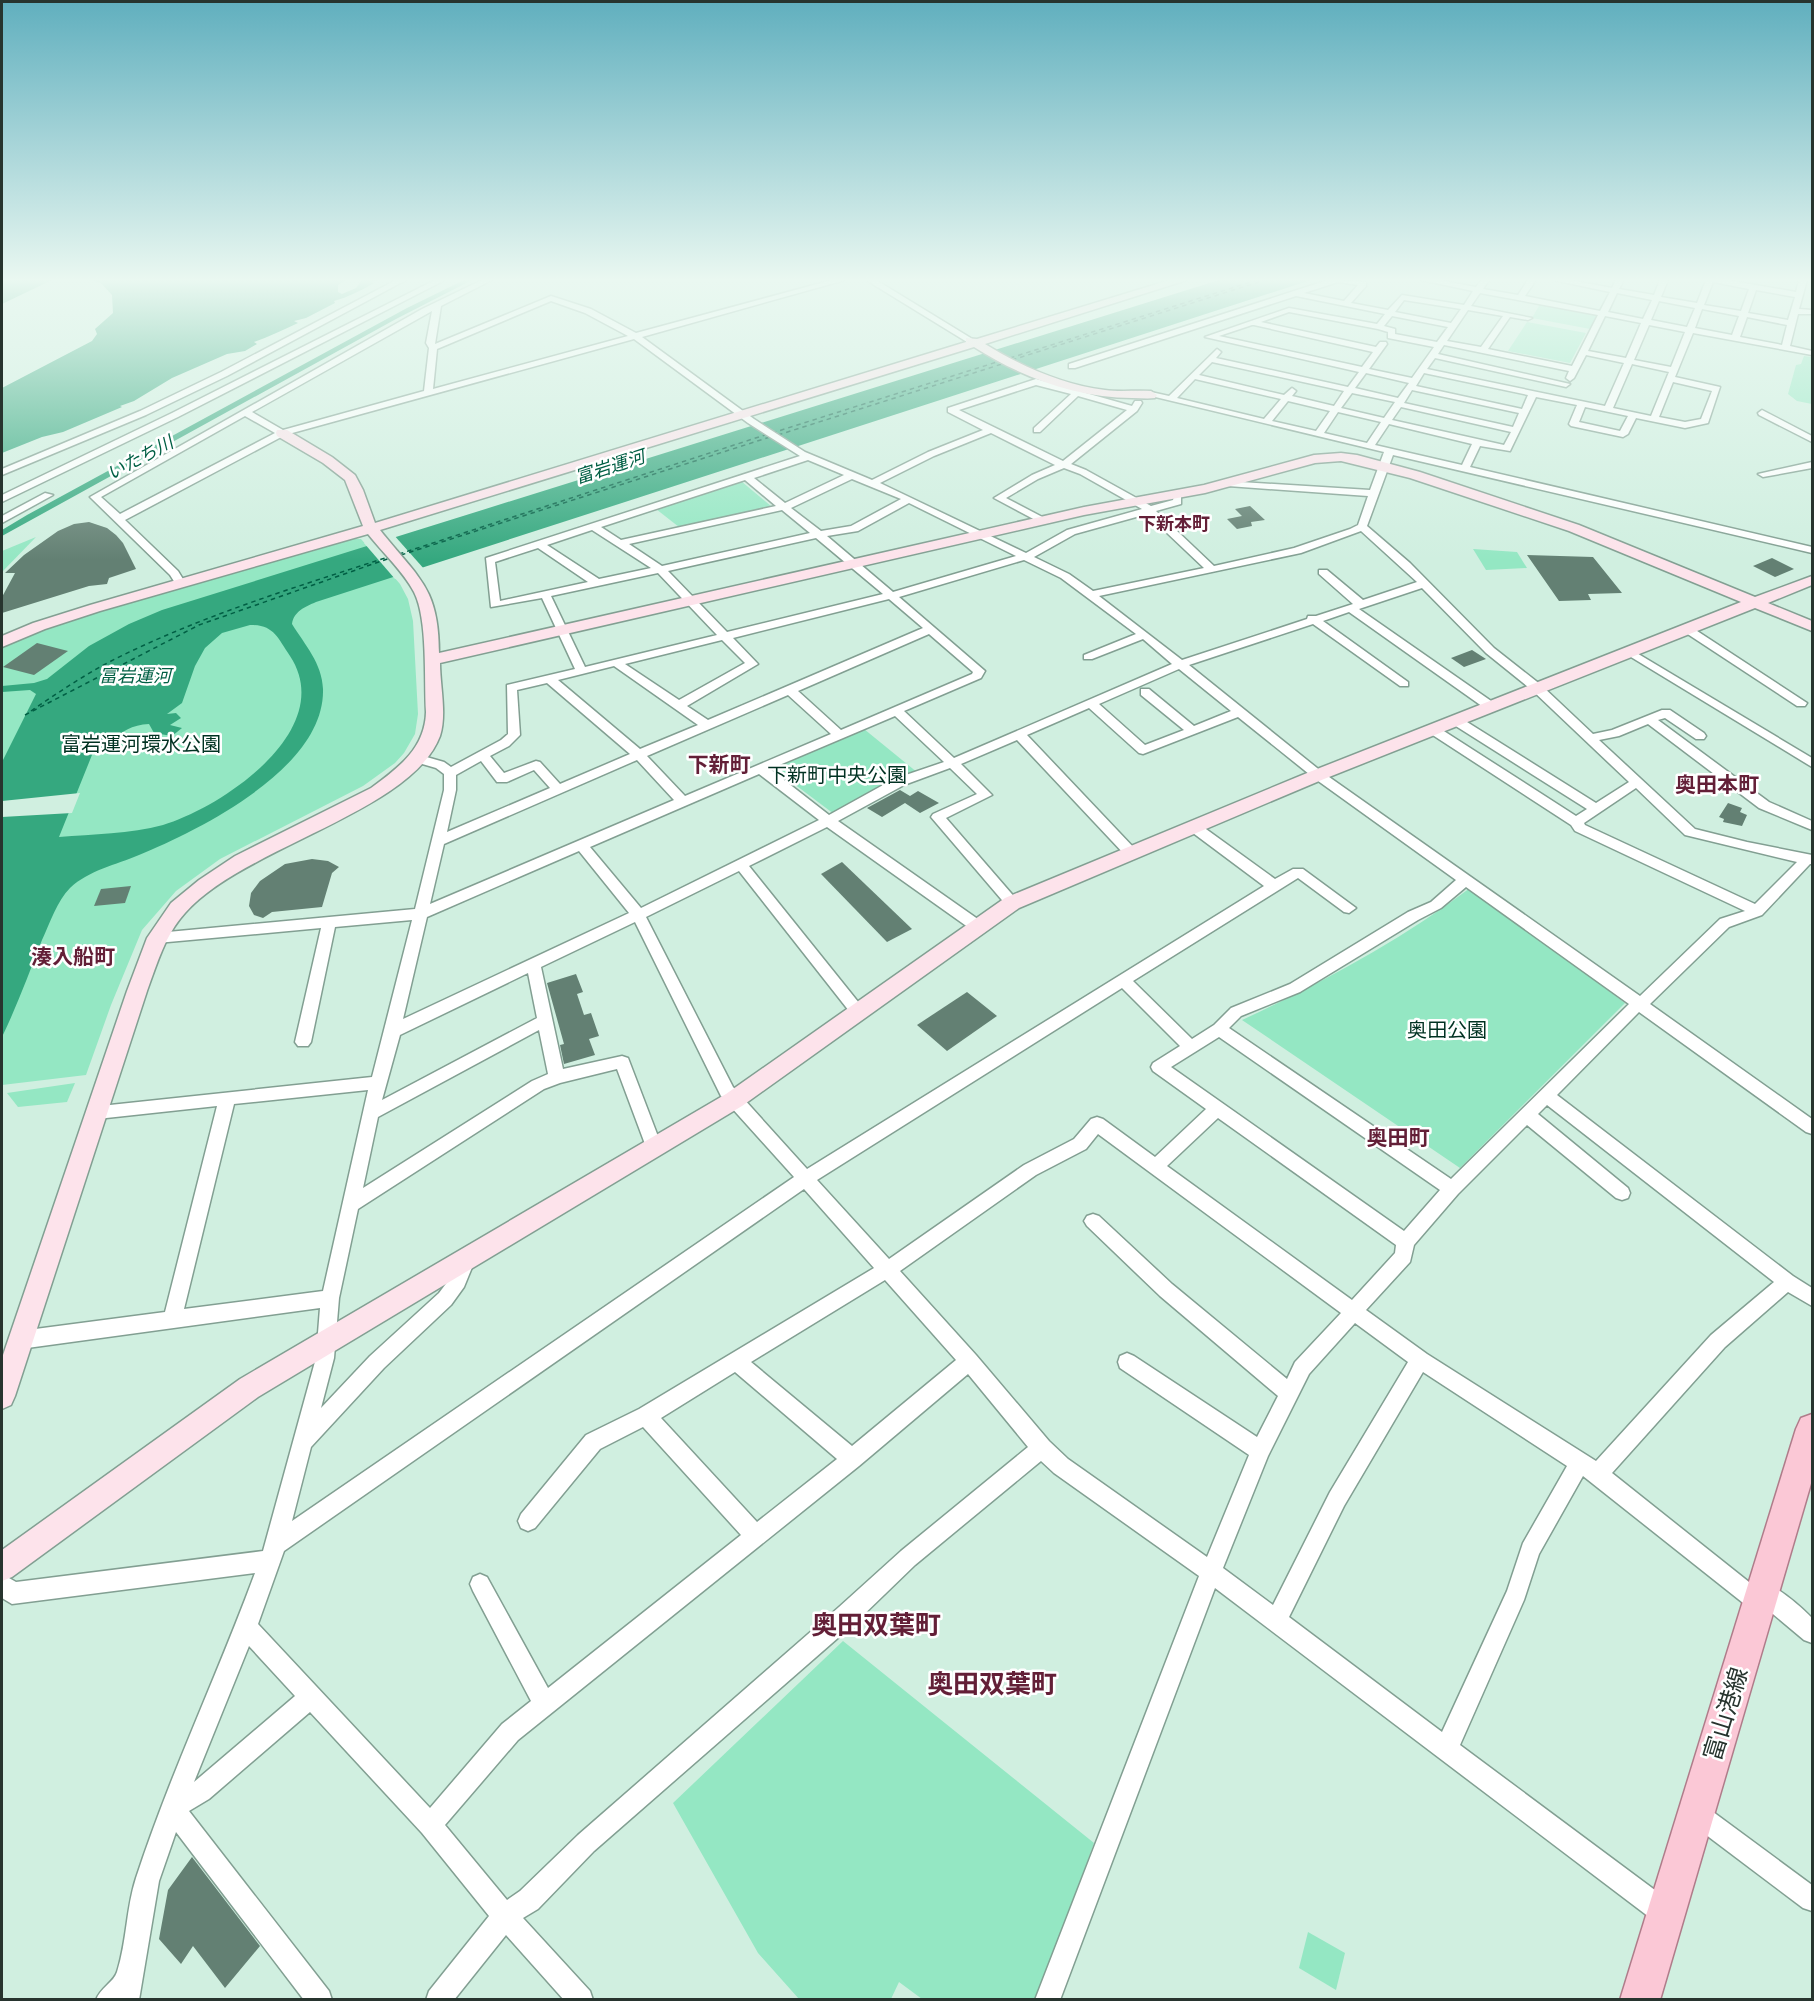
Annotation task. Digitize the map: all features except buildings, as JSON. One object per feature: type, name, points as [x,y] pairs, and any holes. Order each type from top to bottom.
[{"type":"main road","name":"富山港線","points":[[1640,2000],[1812,1429]]},
{"type":"street","points":[[2,472],[122,422],[225,373]]},
{"type":"street","points":[[2,499],[257,373]]},
{"type":"street","points":[[179,581],[95,497],[314,373]]},
{"type":"street","points":[[428,392],[430,373]]},
{"type":"street","points":[[119,519],[282,433],[497,373]]},
{"type":"street","points":[[686,373],[802,454],[909,499],[1065,576],[1144,635],[1318,774],[1812,1127]]},
{"type":"street","points":[[2,634],[67,610],[372,529],[882,373]]},
{"type":"street","points":[[1038,373],[1099,393],[1151,394],[1221,406],[1267,422],[1812,550]]},
{"type":"street","points":[[1172,399],[1196,373]]},
{"type":"street","points":[[1193,376],[1216,373]]},
{"type":"street","points":[[1232,395],[1251,373]]},
{"type":"street","points":[[1260,373],[1286,398],[1506,449],[1533,394]]},
{"type":"street","points":[[1267,422],[1307,373]]},
{"type":"street","points":[[1317,373],[1351,390],[1516,430]]},
{"type":"street","points":[[1318,434],[1363,373]]},
{"type":"street","points":[[1374,373],[1525,412]]},
{"type":"street","points":[[1370,446],[1419,373]]},
{"type":"street","points":[[1437,373],[1685,425],[1705,421],[1717,389],[1667,373]]},
{"type":"street","points":[[1515,373],[1566,384]]},
{"type":"street","points":[[1559,399],[1572,373]]},
{"type":"street","points":[[1608,410],[1623,373]]},
{"type":"street","points":[[1654,419],[1672,375]]},
{"type":"street","points":[[1134,409],[1036,382],[951,410],[1083,472],[1145,506],[1210,568]]},
{"type":"street","points":[[1036,430],[1076,394]]},
{"type":"street","points":[[1045,521],[999,498],[1035,477],[1064,465],[1134,409],[1138,404],[1134,395]]},
{"type":"street","points":[[1582,404],[1574,424],[1623,434],[1633,415]]},
{"type":"street","points":[[2,1396],[157,938],[178,908],[242,861],[377,792],[408,768],[432,734],[435,711],[426,603],[414,580],[372,529],[348,476],[245,412]]},
{"type":"street","points":[[1762,413],[1812,439]]},
{"type":"street","points":[[61,468],[75,457],[120,432],[126,425],[122,422]]},
{"type":"street","points":[[872,484],[931,454],[992,429]]},
{"type":"street","points":[[1465,468],[1477,442]]},
{"type":"street","points":[[1362,527],[1390,451]]},
{"type":"street","points":[[802,454],[747,477],[490,560],[495,605],[854,529],[909,499]]},
{"type":"street","points":[[450,773],[514,735],[511,688],[890,596],[1027,556],[1071,532],[1178,495],[1325,458],[1357,459],[1383,466],[1574,528],[1812,626]]},
{"type":"street","points":[[1763,474],[1812,465]]},
{"type":"street","points":[[621,543],[784,507],[850,476]]},
{"type":"street","points":[[157,938],[420,914],[977,676],[979,671],[931,629],[747,477]]},
{"type":"street","points":[[1228,483],[1374,493]]},
{"type":"street","points":[[2,520],[48,495]]},
{"type":"street","points":[[432,660],[1045,521],[1145,506]]},
{"type":"street","points":[[594,527],[660,569],[752,664],[679,705]]},
{"type":"street","points":[[1091,595],[1297,551],[1362,527]]},
{"type":"street","points":[[1362,527],[1408,565],[1423,584],[1517,674],[1537,688],[1690,832],[1747,847],[1810,859]]},
{"type":"street","points":[[539,544],[597,583]]},
{"type":"street","points":[[1323,572],[1354,605],[1490,706]]},
{"type":"street","points":[[2,1567],[249,1388],[734,1100],[1012,903],[1318,774],[1812,580]]},
{"type":"street","points":[[2,642],[65,617],[179,581]]},
{"type":"street","points":[[393,1031],[741,865],[899,782],[953,763],[1181,664],[1312,618],[1423,584]]},
{"type":"street","points":[[546,596],[581,670]]},
{"type":"street","points":[[1312,618],[1404,684]]},
{"type":"street","points":[[436,842],[931,629]]},
{"type":"street","points":[[1687,629],[1801,703]]},
{"type":"street","points":[[1089,657],[1144,635]]},
{"type":"street","points":[[1630,652],[1812,764]]},
{"type":"street","points":[[615,662],[708,726]]},
{"type":"street","points":[[548,678],[639,755],[684,803]]},
{"type":"street","points":[[790,690],[839,735]]},
{"type":"street","points":[[1145,692],[1193,731]]},
{"type":"street","points":[[1090,703],[1143,750],[1240,712]]},
{"type":"street","points":[[897,711],[986,795],[938,817],[1012,903]]},
{"type":"street","points":[[1590,738],[1615,733],[1666,713],[1700,736]]},
{"type":"street","points":[[1455,720],[1596,810]]},
{"type":"street","points":[[1650,720],[1764,806],[1812,826]]},
{"type":"street","points":[[1432,729],[1576,822],[1580,828],[1757,911]]},
{"type":"street","points":[[1019,734],[1131,853]]},
{"type":"street","points":[[482,756],[502,779],[536,765],[559,790]]},
{"type":"street","points":[[416,758],[440,765],[450,773]]},
{"type":"street","points":[[761,769],[828,821],[977,926]]},
{"type":"street","points":[[108,2000],[127,1990],[147,1881],[172,1808],[246,1627],[273,1553],[327,1342],[330,1298],[378,1083],[393,1031],[450,790],[450,773]]},
{"type":"street","points":[[1576,822],[1637,782]]},
{"type":"street","points":[[1194,827],[1274,886]]},
{"type":"street","points":[[582,846],[638,914],[727,1091],[888,1269],[1042,1448],[1061,1466],[1211,1572],[1667,1915]]},
{"type":"street","points":[[1047,2000],[1211,1572],[1260,1451],[1302,1368],[1404,1256],[1405,1242],[1452,1189],[1725,923],[1738,922],[1757,911],[1810,859]]},
{"type":"street","points":[[741,865],[858,1012]]},
{"type":"street","points":[[2,1584],[12,1593],[273,1553],[806,1178],[1274,886],[1298,873],[1349,908]]},
{"type":"street","points":[[1405,1242],[1159,1067],[1219,1029],[1236,1012],[1295,988],[1413,916],[1436,905],[1467,879]]},
{"type":"street","points":[[303,1042],[329,922]]},
{"type":"street","points":[[533,964],[556,1077]]},
{"type":"street","points":[[1123,980],[1191,1047]]},
{"type":"street","points":[[372,1113],[544,1021]]},
{"type":"street","points":[[1219,1029],[1452,1189]]},
{"type":"street","points":[[351,1205],[538,1085],[556,1077],[622,1062],[654,1147]]},
{"type":"street","points":[[97,1112],[378,1083]]},
{"type":"street","points":[[1546,1095],[1787,1282],[1812,1298]]},
{"type":"street","points":[[172,1320],[227,1099]]},
{"type":"street","points":[[1155,1167],[1218,1108]]},
{"type":"street","points":[[1527,1115],[1622,1193]]},
{"type":"street","points":[[528,1521],[593,1442],[646,1416],[888,1269],[1030,1170],[1080,1144],[1097,1124],[1420,1360],[1598,1473],[1761,1598],[1795,1616],[1812,1632]]},
{"type":"street","points":[[1093,1221],[1166,1290],[1289,1393]]},
{"type":"street","points":[[303,1442],[377,1362],[446,1299],[458,1281],[466,1260]]},
{"type":"street","points":[[1598,1473],[1718,1341],[1787,1282]]},
{"type":"street","points":[[20,1340],[330,1298]]},
{"type":"street","points":[[1276,1621],[1337,1499],[1420,1360]]},
{"type":"street","points":[[735,1361],[852,1459]]},
{"type":"street","points":[[430,1825],[510,1732],[852,1459],[969,1361]]},
{"type":"street","points":[[1127,1362],[1260,1451]]},
{"type":"street","points":[[646,1416],[755,1535]]},
{"type":"street","points":[[438,2000],[505,1916],[529,1900],[586,1843],[847,1615],[908,1558],[1042,1448]]},
{"type":"street","points":[[1446,1749],[1517,1593],[1530,1550],[1580,1462]]},
{"type":"street","points":[[480,1584],[545,1704]]},
{"type":"street","points":[[246,1627],[430,1825],[505,1916],[581,2000]]},
{"type":"street","points":[[172,1808],[201,1791],[311,1697]]},
{"type":"street","points":[[172,1808],[320,2000]]},
{"type":"street","points":[[1697,1814],[1812,1899]]},
{"type":"green space","points":[[1794,373],[1812,373],[1812,404],[1797,401],[1788,394]]},
{"type":"green space","points":[[741,481],[772,507],[679,527],[656,509]]},
{"type":"green space","points":[[36,537],[2,572],[2,551]]},
{"type":"green space","name":"富岩運河環水公園","points":[[347,539],[361,539],[400,584],[408,599],[413,621],[418,714],[415,734],[404,753],[395,763],[363,786],[220,859],[176,891],[142,930],[111,1005],[86,1075],[2,1085],[2,646],[85,615]]},
{"type":"green space","points":[[1473,549],[1517,552],[1527,568],[1486,570]]},
{"type":"green space","name":"下新町中央公園","points":[[864,729],[918,773],[834,814],[773,768]]},
{"type":"green space","name":"奥田公園","points":[[1470,888],[1625,1003],[1460,1168],[1242,1020],[1301,992],[1359,960],[1416,926]]},
{"type":"green space","points":[[75,1083],[67,1102],[18,1107],[7,1093]]},
{"type":"green space","points":[[843,1641],[1094,1843],[1038,1999],[922,1999],[899,1982],[891,1999],[799,1999],[758,1953],[673,1803]]},
{"type":"green space","points":[[1308,1932],[1345,1953],[1336,1990],[1299,1968]]},
{"type":"water","points":[[30,373],[183,373],[134,401],[120,406],[122,407],[63,432],[42,437],[2,453],[2,388]]},
{"type":"water","name":"いたち川","points":[[287,373],[297,373],[2,536],[2,530]]},
{"type":"water","name":"富岩運河","points":[[920,373],[1022,373],[316,602],[304,608],[295,616],[292,624],[320,671],[323,689],[318,718],[304,745],[282,769],[255,792],[225,812],[165,844],[94,872],[70,888],[54,912],[2,1037],[2,762],[36,694],[30,690],[2,692],[2,686],[34,683],[47,679],[89,646],[129,624],[162,610]],"holes":[[[250,625],[265,627],[274,633],[290,656],[301,683],[299,711],[287,737],[267,761],[242,783],[188,816],[150,828],[59,837],[96,745],[110,743],[127,729],[149,724],[154,733],[172,736],[182,728],[170,725],[181,718],[176,713],[167,714],[182,703],[195,666],[205,648],[222,633]]]},
{"type":"pier","points":[[393,534],[425,570],[395,579],[364,543]]},
{"type":"pier","points":[[80,793],[72,813],[2,817],[2,801]]},
{"type":"ferry route","points":[[772,433],[961,373]]},
{"type":"ferry route","points":[[778,435],[972,373]]},
{"type":"ferry route","points":[[399,554],[768,434]]},
{"type":"ferry route","points":[[401,555],[770,437]]},
{"type":"ferry route","points":[[31,711],[95,670],[183,628],[388,557]]},
{"type":"ferry route","points":[[25,715],[199,625],[390,558]]},
{"type":"district","name":"下新本町","points":[[1174,524]]},
{"type":"district","name":"下新町","points":[[719,765]]},
{"type":"district","name":"奥田本町","points":[[1717,785]]},
{"type":"district","name":"湊入船町","points":[[73,957]]},
{"type":"district","name":"奥田町","points":[[1398,1138]]},
{"type":"district","name":"奥田双葉町","points":[[876,1625]]},
{"type":"district","name":"奥田双葉町","points":[[992,1684]]}]
